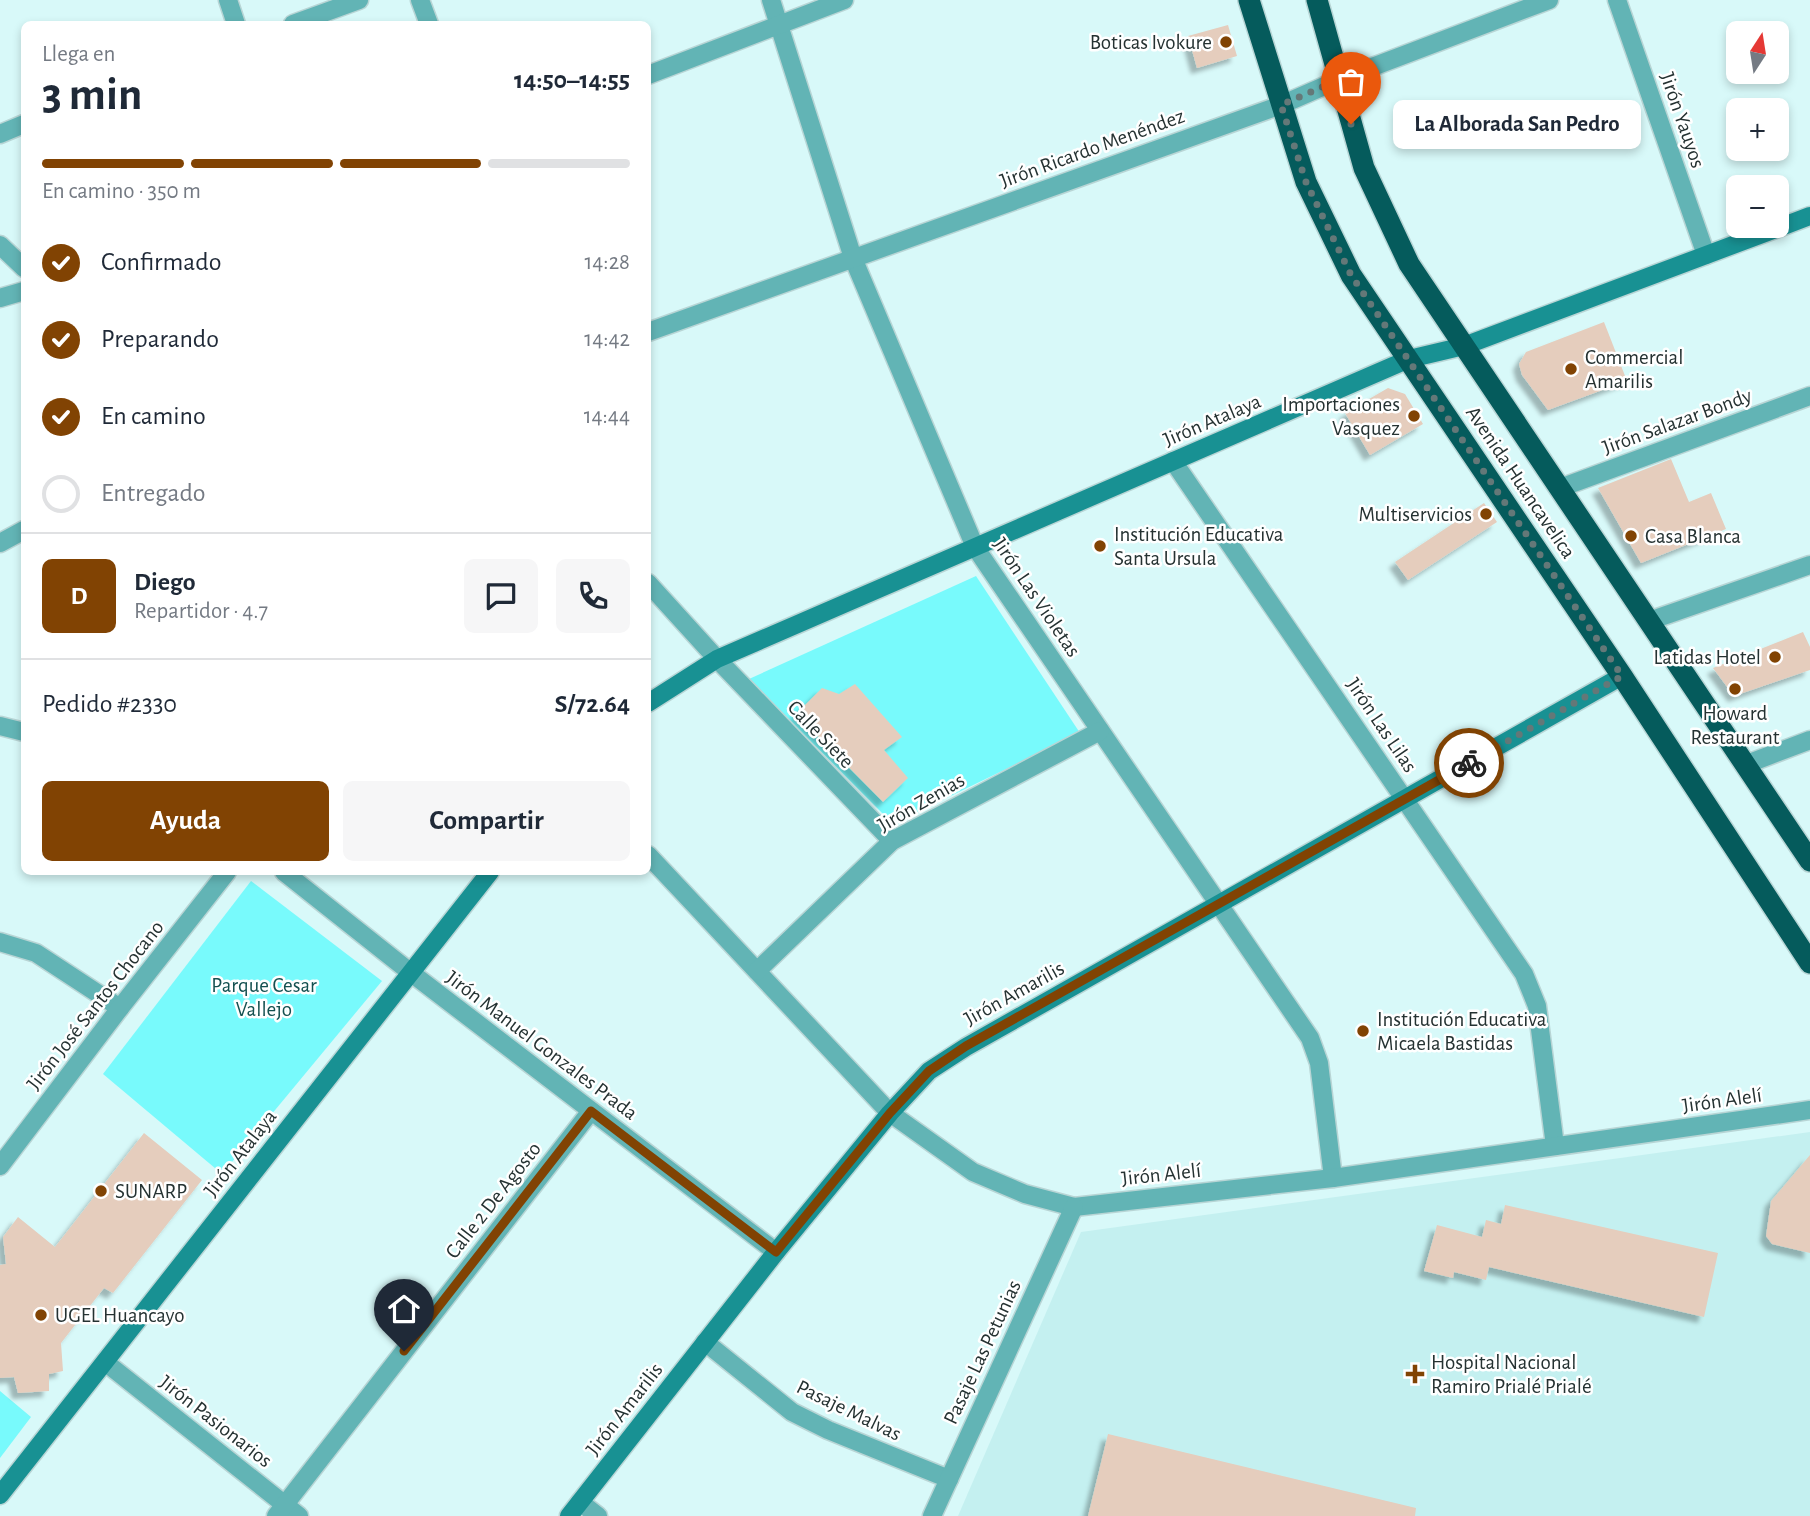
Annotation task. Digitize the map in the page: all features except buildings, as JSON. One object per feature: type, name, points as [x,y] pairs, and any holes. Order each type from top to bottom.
[{"type":"highway","name":"Avenida Huancavelica","points":[[1249,0],[1306,182],[1351,275],[1622,676],[1810,963]]},
{"type":"highway","name":"Avenida Huancavelica","points":[[1317,0],[1364,168],[1409,264],[1810,861]]},
{"type":"street","points":[[228,0],[235,21]]},
{"type":"street","points":[[301,21],[359,0]]},
{"type":"street","points":[[421,0],[428,21]]},
{"type":"street","name":"Jirón Las Violetas","points":[[771,0],[853,258],[975,547],[1310,1038],[1319,1063],[1333,1178]]},
{"type":"street","points":[[651,74],[844,0]]},
{"type":"street","name":"Jirón Ricardo Menéndez","points":[[651,331],[1281,105],[1338,80],[1549,0]]},
{"type":"street","name":"Jirón Yauyos","points":[[1617,0],[1706,255]]},
{"type":"street","points":[[0,134],[21,125]]},
{"type":"street","name":"Jirón Atalaya","points":[[651,701],[717,659],[1409,359],[1464,346],[1810,216]]},
{"type":"street","points":[[0,245],[21,265]]},
{"type":"street","points":[[0,298],[21,292]]},
{"type":"street","name":"Jirón Salazar Bondy","points":[[1560,488],[1810,396]]},
{"type":"street","name":"Jirón Las Lilas","points":[[1173,461],[1524,974],[1536,1006],[1555,1146]]},
{"type":"street","points":[[0,543],[21,532]]},
{"type":"street","points":[[1649,621],[1810,565]]},
{"type":"street","name":"Calle Siete","points":[[651,586],[892,841]]},
{"type":"street","name":"Jirón Amarilis","points":[[575,1509],[776,1252],[890,1113],[929,1071],[966,1046],[1622,676]]},
{"type":"street","points":[[0,726],[21,731]]},
{"type":"street","name":"Jirón Zenias","points":[[757,971],[892,841],[1100,731]]},
{"type":"street","points":[[1746,764],[1810,740]]},
{"type":"street","name":"Jirón Alelí","points":[[651,858],[890,1113],[973,1172],[1026,1194],[1074,1207],[1333,1178],[1810,1110]]},
{"type":"street","name":"Jirón José Santos Chocano","points":[[0,1166],[225,875]]},
{"type":"street","name":"Jirón Manuel Gonzales Prada","points":[[288,875],[776,1252]]},
{"type":"street","name":"Jirón Atalaya","points":[[0,1495],[487,875]]},
{"type":"street","points":[[0,942],[37,953],[120,1008]]},
{"type":"street","name":"Calle 2 De Agosto","points":[[280,1510],[591,1111]]},
{"type":"street","name":"Pasaje Las Petunias","points":[[932,1516],[1074,1207]]},
{"type":"street","name":"Pasaje Malvas","points":[[705,1342],[792,1412],[828,1430],[949,1479]]},
{"type":"street","name":"Jirón Pasionarios","points":[[105,1362],[280,1510],[299,1516]]},
{"type":"street","points":[[575,1509],[598,1516]]},
{"type":"shaded area","name":"Hospital Nacional Ramiro Prialé Prialé","points":[[1810,1132],[1810,1516],[958,1516],[1081,1232]]},
{"type":"green space","points":[[976,576],[1080,733],[893,824],[749,679]]},
{"type":"green space","name":"Parque Cesar Vallejo","points":[[251,881],[382,981],[222,1174],[103,1074]]},
{"type":"green space","points":[[0,1391],[31,1417],[0,1458]]},
{"type":"way so far","points":[[1351,124],[1338,80],[1281,105],[1306,182],[1351,275],[1622,676],[1469,763]]},
{"type":"place","name":"Boticas Ivokure","points":[[1226,42]]},
{"type":"place","name":"La Alborada San Pedro","points":[[1351,124]]},
{"type":"place","name":"Commercial Amarilis","points":[[1571,369]]},
{"type":"place","name":"Importaciones Vasquez","points":[[1414,416]]},
{"type":"place","name":"Multiservicios","points":[[1486,514]]},
{"type":"place","name":"Casa Blanca","points":[[1631,536]]},
{"type":"place","name":"Institución Educativa Santa Ursula","points":[[1100,546]]},
{"type":"place","name":"Latidas Hotel","points":[[1775,657]]},
{"type":"place","name":"Howard Restaurant","points":[[1735,689]]},
{"type":"place","name":"Institución Educativa Micaela Bastidas","points":[[1363,1031]]},
{"type":"place","name":"SUNARP","points":[[101,1191]]},
{"type":"place","name":"UGEL Huancayo","points":[[41,1315]]},
{"type":"place","name":"Hospital Nacional Ramiro Prialé Prialé","points":[[1415,1374]]},
{"type":"route","points":[[404,1351],[591,1111],[776,1252],[890,1113],[929,1071],[966,1046],[1469,763]]}]
